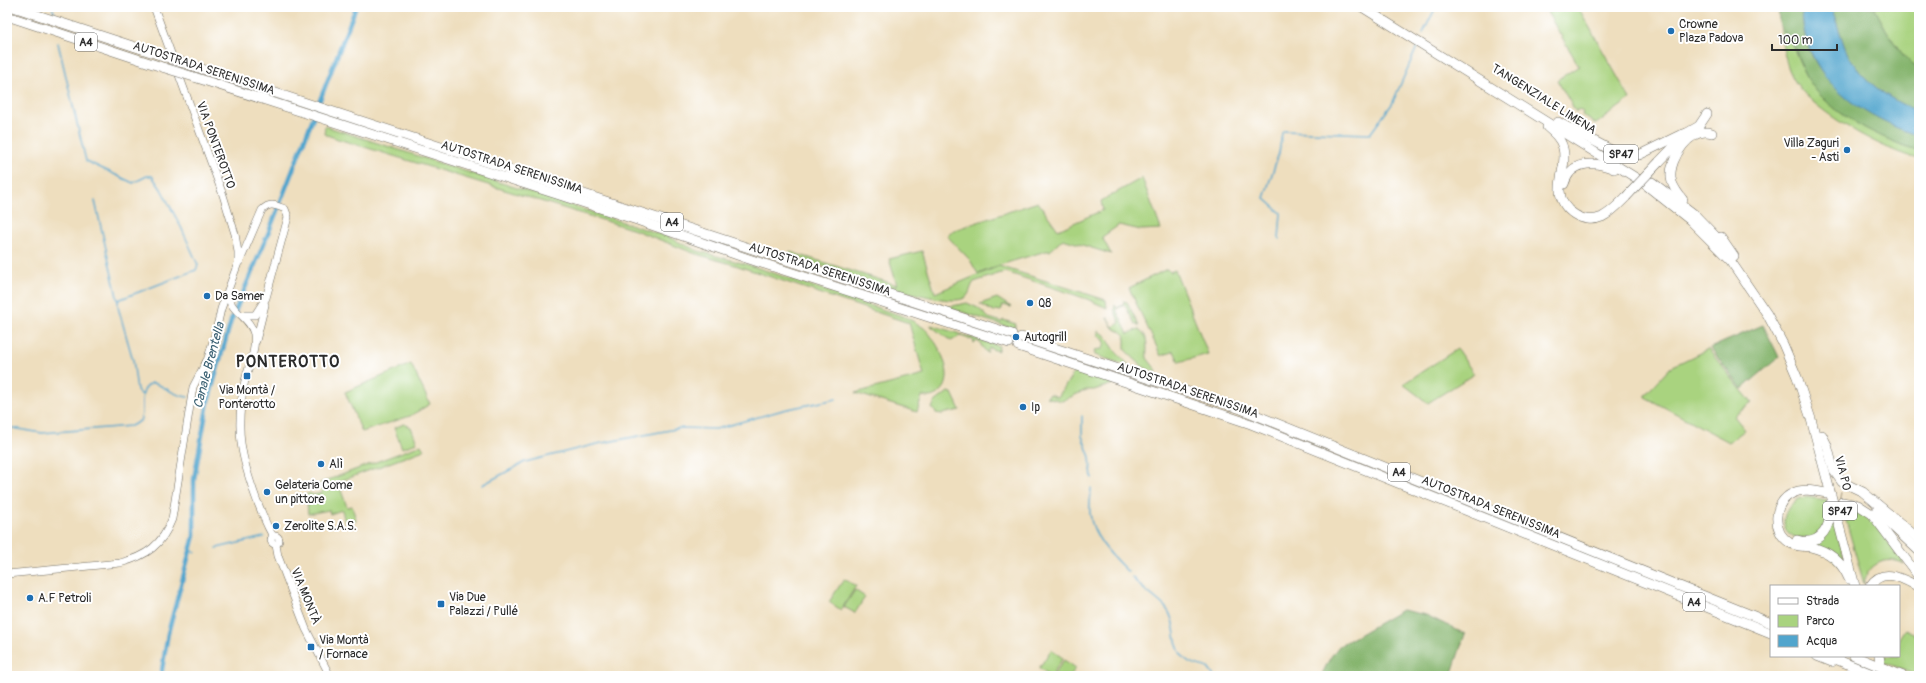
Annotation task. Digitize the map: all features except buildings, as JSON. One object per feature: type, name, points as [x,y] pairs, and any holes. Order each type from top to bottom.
[{"type":"highway","name":"AUTOSTRADA SERENISSIMA","points":[[13,7],[331,110],[1015,340],[1251,424],[1770,633]]},
{"type":"highway","points":[[1362,7],[1420,40]]},
{"type":"highway","points":[[1373,7],[1420,40]]},
{"type":"highway","name":"AUTOSTRADA SERENISSIMA","points":[[7,16],[1015,340],[1248,412],[1770,623]]},
{"type":"highway","name":"TANGENZIALE LIMENA","points":[[1420,40],[1641,181],[1676,208],[1730,260],[1767,314],[1791,360],[1819,436]]},
{"type":"highway","name":"TANGENZIALE LIMENA","points":[[1420,40],[1558,122],[1627,166],[1679,201],[1715,235],[1734,256],[1754,282],[1789,341],[1803,375],[1819,436]]},
{"type":"highway","points":[[1511,99],[1554,133],[1561,142],[1564,158],[1560,189],[1564,203]]},
{"type":"highway","name":"SP47","points":[[1676,208],[1620,172],[1599,164],[1592,163],[1577,166],[1568,174],[1563,185],[1564,203],[1574,214],[1592,219],[1608,214],[1626,197],[1659,162],[1687,134],[1699,126],[1707,114]]},
{"type":"highway","name":"SP47","points":[[1558,122],[1613,151],[1625,155],[1639,155],[1698,130],[1711,131],[1703,131],[1691,138],[1675,160],[1671,179],[1676,190],[1721,237],[1734,256]]},
{"type":"highway","points":[[1819,436],[1827,445],[1837,477],[1842,482],[1858,489],[1873,500],[1919,539]]},
{"type":"highway","name":"VIA PO","points":[[1819,436],[1827,479],[1855,585]]},
{"type":"highway","name":"VIA PO","points":[[1819,436],[1860,585]]},
{"type":"highway","points":[[1827,479],[1830,521],[1827,529],[1817,538],[1806,541],[1795,539],[1790,536],[1786,532],[1782,522],[1783,512],[1788,503],[1801,496],[1826,496],[1803,490],[1791,494],[1781,503],[1777,512],[1777,522],[1782,534],[1790,543],[1820,550],[1838,560],[1844,568],[1851,585]]},
{"type":"highway","points":[[1919,551],[1869,506],[1858,500],[1841,499],[1872,514],[1919,577]]},
{"type":"highway","points":[[1871,585],[1878,578],[1887,575],[1896,576],[1919,587]]},
{"type":"highway","points":[[1819,657],[1863,676]]},
{"type":"highway","points":[[1830,657],[1877,676]]},
{"type":"highway","points":[[1856,657],[1903,676]]},
{"type":"main road","name":"VIA PONTEROTTO","points":[[7,574],[120,563],[136,559],[158,544],[166,533],[172,519],[192,392],[195,382],[208,358],[221,309],[237,267],[238,252],[235,234],[223,195],[154,7]]},
{"type":"main road","points":[[237,267],[252,236],[262,210],[267,206],[274,204],[284,208],[288,217],[252,351]]},
{"type":"main road","points":[[235,234],[243,241],[252,236]]},
{"type":"main road","points":[[229,286],[229,300],[234,308],[242,314],[253,332],[252,351]]},
{"type":"main road","points":[[242,314],[255,315],[266,298]]},
{"type":"main road","points":[[219,321],[226,310],[234,308]]},
{"type":"main road","name":"VIA MONTÀ","points":[[252,351],[241,402],[239,425],[240,445],[252,486],[273,536],[279,539],[279,543],[276,545],[278,556],[306,629],[330,676]]},
{"type":"green space","points":[[1544,7],[1578,7],[1630,99],[1596,124],[1582,115],[1583,112],[1578,109],[1576,112],[1557,80],[1579,66]]},
{"type":"green space","points":[[1779,7],[1802,7],[1802,17],[1807,44],[1817,65],[1828,79],[1840,92],[1870,114],[1886,123],[1919,136],[1919,151],[1889,140],[1857,124],[1842,114],[1817,92],[1801,65],[1791,40],[1781,27],[1779,21]]},
{"type":"green space","points":[[1831,7],[1874,7],[1888,33],[1899,49],[1919,70],[1919,112],[1885,94],[1874,86],[1856,67],[1849,57],[1844,45]]},
{"type":"green space","points":[[1874,7],[1919,7],[1919,70],[1899,49],[1888,33]]},
{"type":"green space","points":[[1780,25],[1789,38],[1808,79],[1828,103],[1874,132],[1919,151],[1919,159],[1888,148],[1852,129],[1834,118],[1805,95],[1792,77],[1789,70],[1783,47]]},
{"type":"green space","points":[[325,126],[666,236],[698,251],[749,265],[905,317],[924,328],[935,341],[944,360],[946,369],[947,379],[945,387],[935,395],[929,397],[922,396],[917,412],[855,393],[924,375],[909,323],[735,265],[696,254],[635,230],[338,139],[324,134]]},
{"type":"green space","points":[[1142,178],[1161,229],[1141,230],[1119,225],[1102,237],[1111,254],[1063,239],[1050,251],[1000,265],[978,274],[970,260],[948,237],[948,234],[954,230],[1038,202],[1058,230],[1103,210],[1101,201]]},
{"type":"green space","points":[[922,251],[935,293],[999,266],[1106,300],[1107,308],[1087,299],[1006,272],[974,282],[965,298],[949,300],[929,297],[878,284],[789,255],[790,252],[897,285],[889,259]]},
{"type":"green space","points":[[1167,269],[1170,272],[1175,270],[1208,354],[1179,362],[1174,351],[1161,356],[1129,288]]},
{"type":"green space","points":[[997,298],[1011,307],[1003,305],[1001,311],[995,310],[994,312],[980,304]]},
{"type":"green space","points":[[1123,301],[1127,302],[1139,326],[1135,324],[1125,305],[1116,309],[1128,334],[1138,329],[1146,338],[1147,358],[1157,371],[1156,373],[1142,366],[1125,350],[1125,336],[1113,328],[1107,317],[1113,327],[1120,323],[1114,310],[1115,305],[1117,308],[1124,304]]},
{"type":"green space","points":[[967,303],[978,308],[989,318],[1016,324],[1014,329],[947,307]]},
{"type":"green space","points":[[931,325],[999,346],[998,351],[989,348],[987,353],[978,341],[974,343],[973,340],[960,336],[951,341]]},
{"type":"green space","points":[[1763,325],[1779,357],[1742,389],[1710,348]]},
{"type":"green space","points":[[1098,331],[1105,335],[1116,352],[1131,367],[1095,355],[1094,350],[1102,349],[1105,344],[1104,340],[1098,335]]},
{"type":"green space","points":[[1457,349],[1474,374],[1428,403],[1403,384]]},
{"type":"green space","points":[[1708,349],[1752,403],[1734,416],[1745,430],[1729,442],[1645,397],[1645,395],[1671,367]]},
{"type":"green space","points":[[411,364],[430,404],[410,416],[362,432],[345,392]]},
{"type":"green space","points":[[1075,371],[1113,384],[1094,390],[1086,390],[1062,401],[1046,397],[1050,394],[1058,397]]},
{"type":"green space","points":[[948,392],[952,393],[960,410],[942,414],[936,413],[932,408],[935,402]]},
{"type":"green space","points":[[404,424],[411,427],[417,443],[402,448],[394,428]]},
{"type":"green space","points":[[421,445],[424,450],[338,482],[347,507],[352,506],[356,520],[345,523],[342,510],[330,514],[329,510],[308,514],[307,502],[304,497],[309,493],[313,495],[322,493],[320,483]]},
{"type":"green space","points":[[1806,497],[1827,500],[1826,525],[1814,538],[1795,537],[1785,528],[1784,521],[1788,508],[1799,499]]},
{"type":"green space","points":[[1841,503],[1853,506],[1868,514],[1904,564],[1897,561],[1884,561],[1878,563],[1869,571],[1864,584]]},
{"type":"green space","points":[[1832,518],[1849,572],[1813,543]]},
{"type":"green space","points":[[844,579],[856,586],[841,610],[829,602]]},
{"type":"green space","points":[[855,590],[865,597],[855,613],[844,607]]},
{"type":"green space","points":[[1402,610],[1426,615],[1465,634],[1451,676],[1321,676],[1330,658],[1339,646]]},
{"type":"green space","points":[[1905,629],[1919,636],[1919,675],[1883,662],[1883,657],[1900,657],[1900,636]]},
{"type":"green space","points":[[1051,650],[1063,658],[1051,676],[1039,668]]},
{"type":"green space","points":[[1064,660],[1076,668],[1070,676],[1053,676]]},
{"type":"water","points":[[1802,7],[1831,7],[1849,57],[1856,67],[1874,86],[1885,94],[1919,112],[1919,136],[1896,128],[1875,117],[1855,105],[1838,90],[1823,73],[1812,54],[1805,32]]},
{"type":"waterway","points":[[52,7],[54,12]]},
{"type":"waterway","name":"Canale Brentella","points":[[161,676],[168,633],[194,536],[194,479],[208,402],[231,321],[268,234],[356,7]]},
{"type":"waterway","points":[[1423,33],[1436,7]]},
{"type":"waterway","points":[[58,43],[86,161],[133,183],[147,176],[152,176],[161,189],[181,227],[198,265],[196,270],[118,300],[118,307],[133,360],[137,390],[142,395]]},
{"type":"waterway","points":[[1279,239],[1281,213],[1264,198],[1279,153],[1282,133],[1284,131],[1370,134],[1392,104],[1417,47]]},
{"type":"waterway","points":[[95,201],[118,301]]},
{"type":"waterway","points":[[7,427],[42,433],[131,426],[140,421],[142,416],[144,390],[152,383],[160,385],[177,395],[188,397]]},
{"type":"waterway","points":[[194,397],[201,398],[208,402]]},
{"type":"waterway","points":[[482,485],[525,462],[597,444],[681,428],[716,429],[783,410],[836,399]]},
{"type":"waterway","points":[[1082,416],[1082,436],[1090,457],[1092,478]]},
{"type":"waterway","points":[[1091,488],[1090,513],[1095,530],[1104,546],[1128,572]]},
{"type":"waterway","points":[[217,548],[264,537]]},
{"type":"waterway","name":"Canale Brentella","points":[[189,550],[196,552]]},
{"type":"waterway","points":[[1132,577],[1140,586],[1162,604],[1170,614],[1177,643],[1182,656],[1191,663],[1208,668],[1214,676]]},
{"type":"tunnel","points":[[1826,493],[1841,496]]},
{"type":"place","name":"Crowne Plaza Padova","points":[[1671,31]]},
{"type":"place","name":"Villa Zaguri - Asti","points":[[1847,150]]},
{"type":"place","name":"Da Samer","points":[[207,296]]},
{"type":"place","name":"Q8","points":[[1030,303]]},
{"type":"place","name":"Autogrill","points":[[1016,337]]},
{"type":"place","name":"Via Montà / Ponterotto","points":[[247,376]]},
{"type":"place","name":"Ip","points":[[1023,407]]},
{"type":"place","name":"Alì","points":[[321,464]]},
{"type":"place","name":"Gelateria Come un pittore","points":[[267,492]]},
{"type":"place","name":"Zerolite S.A.S.","points":[[276,526]]},
{"type":"place","name":"A.F Petroli","points":[[30,598]]},
{"type":"place","name":"Via Due Palazzi / Pullé","points":[[441,604]]},
{"type":"place","name":"Via Montà / Fornace","points":[[311,647]]},
{"type":"district","name":"PONTEROTTO","points":[[288,361]]}]
